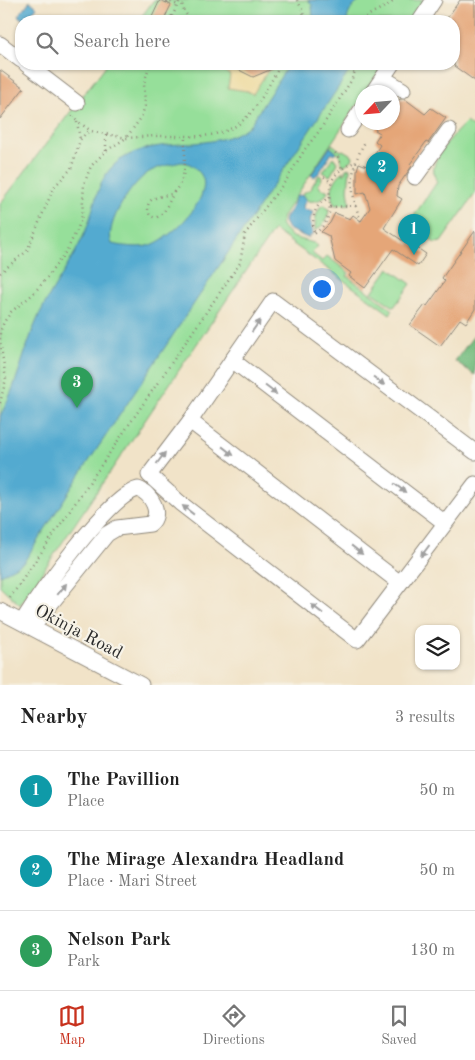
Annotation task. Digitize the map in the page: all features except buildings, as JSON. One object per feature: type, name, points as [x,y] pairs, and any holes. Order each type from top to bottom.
[{"type":"street","points":[[424,15],[434,0]]},
{"type":"street","points":[[0,44],[15,55]]},
{"type":"street","points":[[34,70],[77,103]]},
{"type":"street","points":[[378,85],[388,70]]},
{"type":"street","points":[[383,78],[403,90]]},
{"type":"street","points":[[348,130],[355,120]]},
{"type":"street","points":[[415,177],[449,130]]},
{"type":"street","points":[[146,494],[149,475],[190,421],[273,301],[475,452]]},
{"type":"street","points":[[232,360],[445,523]]},
{"type":"street","points":[[190,421],[400,583]]},
{"type":"street","points":[[149,475],[180,503],[358,640],[475,484]]},
{"type":"street","points":[[138,489],[146,494],[156,513],[153,521],[150,524],[117,528],[107,534],[27,624],[34,604],[97,523],[126,494],[138,489]]},
{"type":"street","points":[[146,494],[169,493]]},
{"type":"street","name":"Okinja Road","points":[[0,611],[141,685]]},
{"type":"path","points":[[173,15],[181,0]]},
{"type":"path","points":[[181,0],[186,15]]},
{"type":"path","points":[[297,0],[303,15]]},
{"type":"path","points":[[368,15],[395,0]]},
{"type":"path","points":[[167,3],[168,1],[178,6]]},
{"type":"path","points":[[0,403],[6,379],[0,341],[0,332],[4,322],[11,312],[38,288],[66,250],[82,216],[84,184],[87,174],[96,160],[126,138],[142,118],[144,111],[144,83],[148,70]]},
{"type":"path","points":[[80,140],[86,133],[91,131],[126,138],[155,136],[185,138],[234,128],[240,124],[260,100],[278,70]]},
{"type":"path","points":[[10,598],[240,263],[245,234],[283,184],[305,149],[320,130],[351,81],[356,70]]},
{"type":"path","points":[[0,273],[27,251],[54,187],[71,169],[80,140],[77,121]]},
{"type":"path","points":[[106,134],[106,151]]},
{"type":"path","points":[[174,192],[152,199],[148,209],[150,216],[156,218],[162,215],[181,181],[186,163],[185,138]]},
{"type":"path","points":[[361,221],[352,183],[355,162],[365,142]]},
{"type":"path","points":[[334,153],[338,156],[342,169]]},
{"type":"path","points":[[329,199],[321,202],[317,207],[314,234],[328,220],[331,182],[342,169],[355,162]]},
{"type":"path","points":[[324,177],[331,182]]},
{"type":"path","points":[[330,207],[356,206]]},
{"type":"green space","points":[[154,0],[427,0],[417,15],[143,15]]},
{"type":"green space","points":[[102,70],[381,70],[370,85],[355,85],[355,108],[283,216],[281,225],[292,237],[314,243],[318,246],[312,253],[322,261],[327,256],[349,273],[347,276],[393,310],[390,314],[274,230],[20,605],[0,586],[0,204]]},
{"type":"green space","points":[[466,122],[475,129],[475,194],[441,242],[435,243],[412,226],[411,220],[437,182],[434,169],[438,155]]},
{"type":"green space","points":[[332,144],[341,151],[343,150],[353,156],[352,160],[343,166],[339,154],[330,147]]},
{"type":"green space","points":[[333,157],[338,163],[330,176],[323,172]]},
{"type":"green space","points":[[350,168],[348,189],[350,204],[335,205],[332,196],[333,186],[340,174],[344,171],[343,174],[345,174],[346,169]]},
{"type":"green space","points":[[319,175],[322,177],[318,184],[321,189],[328,192],[319,200],[308,201],[302,194],[312,188]]},
{"type":"green space","points":[[325,205],[329,210],[326,220],[315,231],[315,221],[318,212],[321,206]]},
{"type":"green space","points":[[389,268],[411,284],[394,307],[372,292]]},
{"type":"green space","points":[[475,334],[475,375],[455,361]]},
{"type":"sand","points":[[222,70],[268,70],[253,94],[247,91],[228,88],[230,75]]},
{"type":"water","points":[[308,0],[361,0],[351,9],[348,15],[313,15],[312,5]]},
{"type":"water","points":[[30,1],[37,7],[30,15],[19,15]]},
{"type":"water","points":[[285,70],[350,70],[81,473],[24,562],[0,575],[0,416],[12,391],[40,313],[70,262],[86,230],[101,183],[112,167],[120,160],[136,152],[152,147],[220,139],[235,134],[250,125]],"holes":[[[185,162],[198,171],[203,180],[203,191],[198,203],[189,215],[167,236],[156,243],[138,247],[112,244],[110,236],[116,215],[136,183],[151,171],[170,164]]]},
{"type":"water","points":[[330,147],[336,152],[332,153],[319,173],[314,177],[311,175]]},
{"type":"water","points":[[299,195],[303,196],[306,200],[303,206],[304,209],[313,212],[310,220],[313,234],[308,238],[288,229],[284,222],[296,197]]},
{"type":"place","name":"The Mirage Alexandra Headland","points":[[382,193]]},
{"type":"place","name":"The Pavillion","points":[[414,255]]},
{"type":"place","name":"Nelson Park","points":[[77,408]]}]
